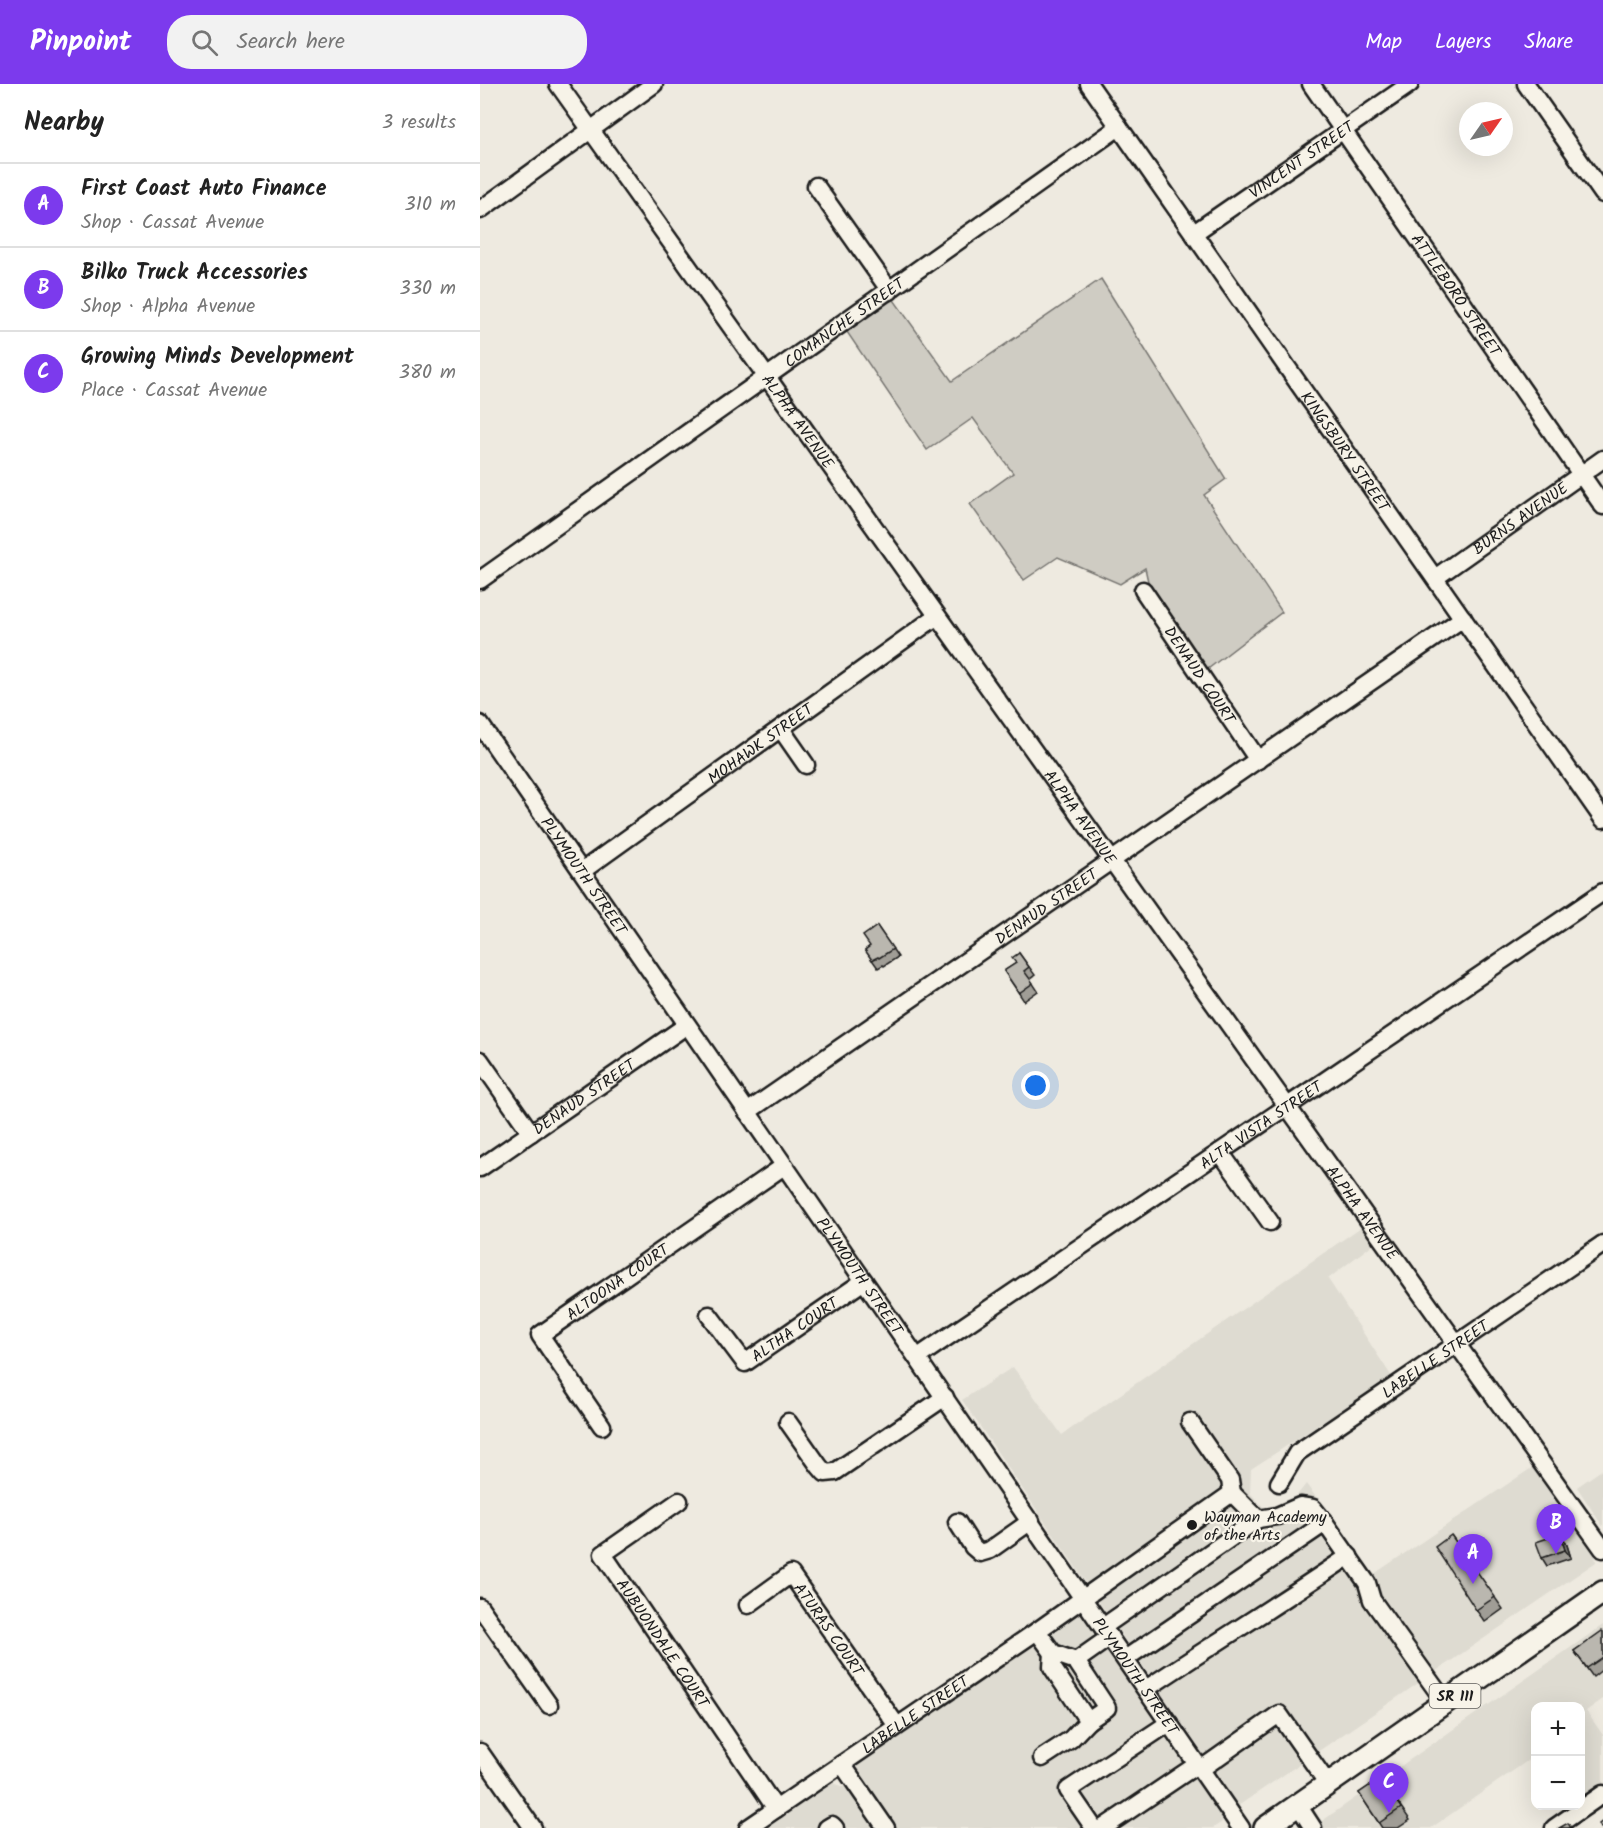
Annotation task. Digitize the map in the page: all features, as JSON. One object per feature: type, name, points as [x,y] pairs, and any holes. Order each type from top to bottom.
[{"type":"main road","name":"SR 111","points":[[1265,1828],[1603,1592]]},
{"type":"street","name":"ALPHA AVENUE","points":[[558,84],[1603,1550]]},
{"type":"street","points":[[480,210],[654,84]]},
{"type":"street","name":"KINGSBURY STREET","points":[[1089,84],[1603,819]]},
{"type":"street","name":"ATTLEBORO STREET","points":[[1311,84],[1603,506]]},
{"type":"street","name":"VINCENT STREET","points":[[1194,233],[1410,84]]},
{"type":"street","points":[[1526,84],[1603,194]]},
{"type":"street","name":"COMANCHE STREET","points":[[480,580],[1119,127]]},
{"type":"street","points":[[816,186],[890,291]]},
{"type":"street","name":"BURNS AVENUE","points":[[1435,578],[1603,459]]},
{"type":"street","name":"DENAUD COURT","points":[[1143,590],[1258,760]]},
{"type":"street","name":"MOHAWK STREET","points":[[582,872],[937,616]]},
{"type":"street","name":"DENAUD STREET","points":[[747,1112],[1463,618]]},
{"type":"street","name":"PLYMOUTH STREET","points":[[480,724],[1241,1828]]},
{"type":"street","points":[[781,729],[806,765]]},
{"type":"street","name":"ALTA VISTA STREET","points":[[918,1357],[1603,892]]},
{"type":"street","name":"DENAUD STREET","points":[[480,1168],[687,1025]]},
{"type":"street","points":[[480,1060],[531,1133]]},
{"type":"street","points":[[1220,1152],[1270,1222]]},
{"type":"street","name":"ALTOONA COURT","points":[[602,1426],[540,1335],[784,1166]]},
{"type":"street","name":"LABELLE STREET","points":[[1279,1483],[1297,1453],[1603,1244]]},
{"type":"street","name":"ALTHA COURT","points":[[709,1315],[745,1363],[864,1281]]},
{"type":"street","points":[[788,1422],[825,1473],[835,1472],[945,1397]]},
{"type":"street","points":[[1190,1422],[1230,1480],[1232,1494],[1258,1519]]},
{"type":"street","name":"LABELLE STREET","points":[[748,1828],[1037,1631],[1232,1494]]},
{"type":"street","name":"AUBUONDALE COURT","points":[[679,1501],[603,1554],[776,1809]]},
{"type":"street","points":[[1076,1661],[1107,1632],[1258,1519],[1277,1516],[1300,1506],[1313,1508],[1325,1523],[1367,1583],[1372,1600],[1445,1702]]},
{"type":"street","points":[[957,1522],[973,1547],[980,1553],[990,1550],[1031,1521]]},
{"type":"street","points":[[1125,1659],[1325,1523]]},
{"type":"street","points":[[1146,1689],[1245,1623],[1275,1607],[1349,1556]]},
{"type":"street","name":"ATURAS COURT","points":[[748,1605],[791,1574],[897,1726]]},
{"type":"street","points":[[480,1606],[549,1705]]},
{"type":"street","points":[[1037,1631],[1053,1653],[1076,1661],[1107,1708],[1088,1721],[1071,1739],[1042,1758]]},
{"type":"street","points":[[1053,1653],[1052,1667],[1088,1721]]},
{"type":"street","points":[[1103,1828],[1280,1714],[1328,1784]]},
{"type":"street","points":[[1094,1828],[1068,1790],[1169,1723]]},
{"type":"street","points":[[480,1752],[533,1828]]},
{"type":"street","points":[[842,1764],[886,1828]]},
{"type":"street","points":[[1554,1828],[1603,1794]]},
{"type":"street","points":[[1298,1804],[1313,1828]]},
{"type":"street","points":[[827,1828],[832,1825],[835,1828]]},
{"type":"shaded area","points":[[1101,279],[1226,479],[1204,495],[1282,612],[1204,672],[1149,586],[1145,568],[1120,584],[1058,557],[1024,580],[970,504],[1013,473],[973,418],[927,450],[847,332],[892,297],[952,381]]},
{"type":"shaded area","name":"Wayman Academy of the Arts","points":[[1364,1225],[1377,1241],[1328,1279],[1392,1377],[1251,1469],[1250,1493],[1266,1510],[1291,1503],[1306,1484],[1374,1574],[1536,1465],[1595,1553],[1596,1562],[1238,1806],[962,1400],[1013,1367],[1062,1435]]},
{"type":"shaded area","points":[[1603,1469],[1603,1527],[1577,1487]]},
{"type":"shaded area","points":[[1080,1614],[1090,1621],[1210,1795],[1220,1813],[1222,1822],[1213,1828],[891,1828],[857,1771],[858,1762],[1067,1620]]},
{"type":"shaded area","points":[[1603,1625],[1603,1699],[1586,1711],[1603,1735],[1603,1789],[1585,1801],[1585,1702],[1531,1702],[1531,1760],[1431,1828],[1312,1828]]},
{"type":"shaded area","points":[[832,1783],[850,1789],[877,1828],[764,1828]]},
{"type":"building","points":[[877,926],[893,949],[872,960],[865,950],[870,946],[863,936]]},
{"type":"building","points":[[1019,953],[1029,967],[1024,971],[1033,983],[1019,993],[1004,971],[1016,963],[1012,958]]},
{"type":"building","points":[[1560,1534],[1565,1550],[1542,1558],[1536,1542]]},
{"type":"building","points":[[1451,1535],[1495,1597],[1476,1610],[1435,1547]]},
{"type":"building","points":[[1602,1631],[1603,1657],[1587,1668],[1574,1651]]},
{"type":"building","points":[[1381,1778],[1401,1808],[1379,1823],[1359,1793]]},
{"type":"building","points":[[1568,1823],[1571,1828],[1559,1828]]},
{"type":"place","name":"Wayman Academy of the Arts","points":[[1192,1525]]},
{"type":"place","name":"Bilko Truck Accessories","points":[[1556,1554]]},
{"type":"place","name":"First Coast Auto Finance","points":[[1473,1584]]},
{"type":"place","name":"Growing Minds Development","points":[[1389,1813]]}]
